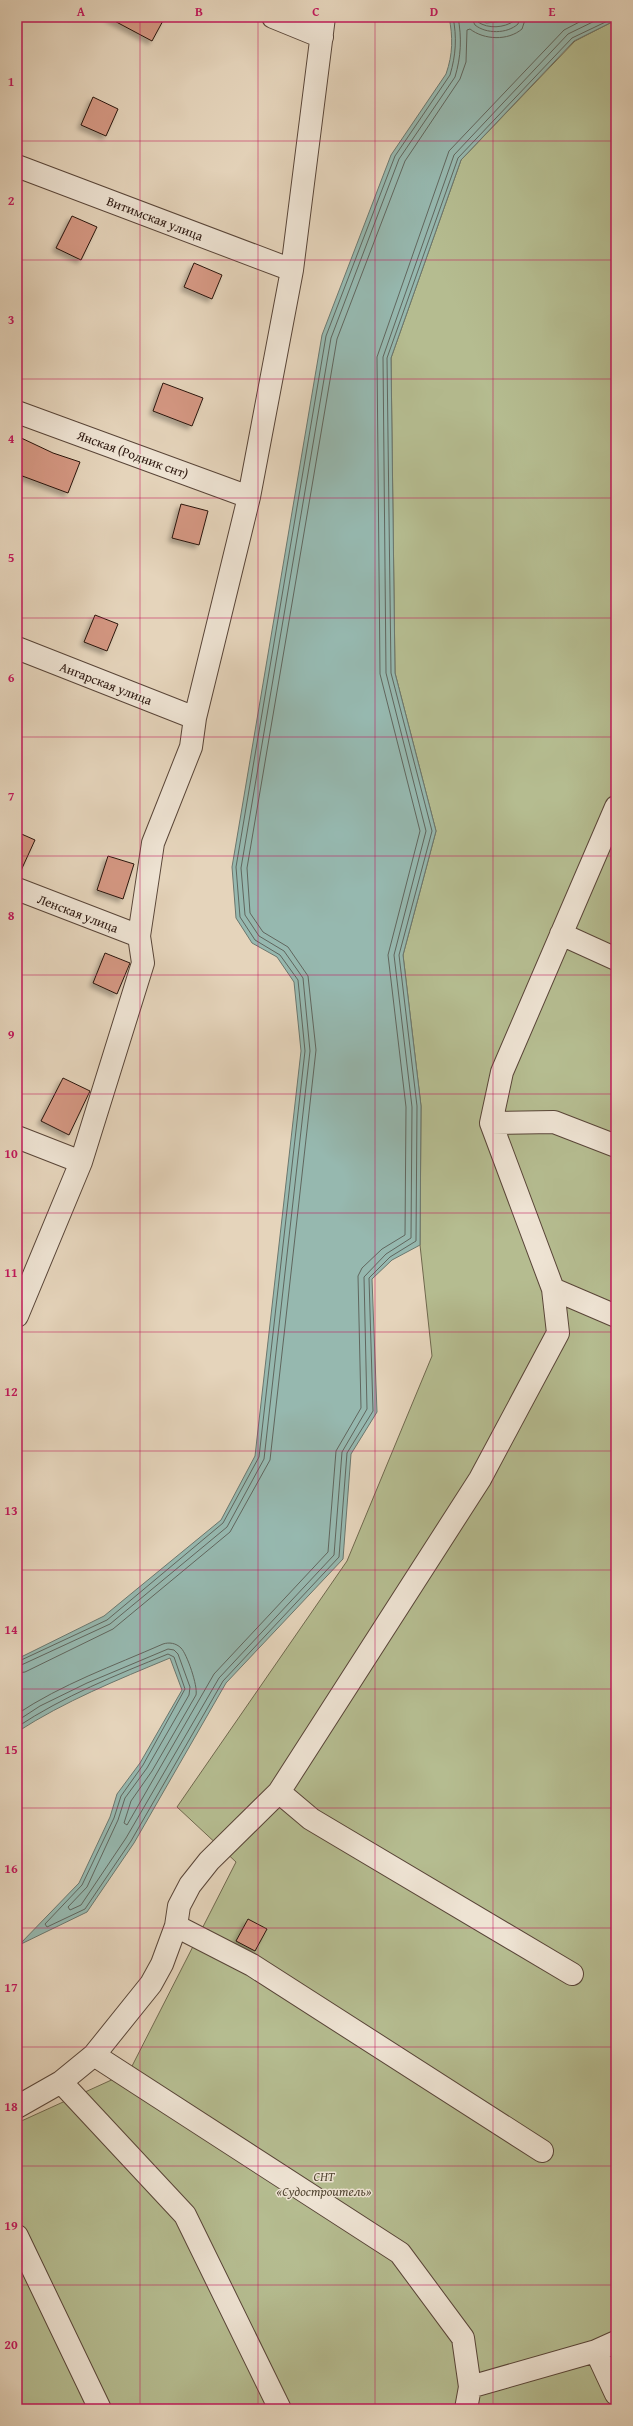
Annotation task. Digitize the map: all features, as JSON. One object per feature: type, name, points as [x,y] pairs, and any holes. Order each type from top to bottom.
[{"type":"street","points":[[17,1316],[81,1162],[143,963],[139,936],[153,843],[191,747],[195,718],[249,497],[292,270],[323,27],[273,17]]},
{"type":"street","name":"Витимская улица","points":[[17,166],[292,270]]},
{"type":"street","name":"Янская (Родник снт)","points":[[17,412],[249,497]]},
{"type":"street","name":"Ангарская улица","points":[[17,648],[195,718]]},
{"type":"street","points":[[17,2107],[61,2082],[94,2055],[151,1984],[162,1964],[176,1926],[180,1906],[190,1885],[209,1861],[279,1792],[480,1479],[558,1333],[552,1289],[490,1123],[502,1072],[616,807]]},
{"type":"street","name":"Ленская улица","points":[[17,889],[139,936]]},
{"type":"street","points":[[561,934],[616,959]]},
{"type":"street","points":[[490,1123],[554,1122],[616,1146]]},
{"type":"street","points":[[17,1137],[81,1162]]},
{"type":"street","points":[[552,1289],[616,1316]]},
{"type":"street","points":[[279,1792],[311,1819],[572,1974]]},
{"type":"street","points":[[176,1926],[252,1965],[542,2151]]},
{"type":"street","points":[[94,2055],[400,2253],[463,2338],[470,2387],[466,2409]]},
{"type":"street","points":[[61,2082],[185,2215],[280,2409]]},
{"type":"street","points":[[17,2236],[100,2409]]},
{"type":"street","points":[[470,2387],[596,2351],[616,2342]]},
{"type":"street","points":[[596,2351],[616,2394]]},
{"type":"green space","points":[[478,17],[514,17],[505,21],[491,22],[482,20]]},
{"type":"green space","name":"СНТ «Судостроитель»","points":[[616,20],[616,2409],[17,2409],[17,2123],[129,2072],[236,1862],[177,1807],[347,1561],[432,1356],[420,1245],[421,1106],[403,955],[436,831],[395,673],[391,358],[461,160],[575,41]]},
{"type":"water","points":[[449,17],[478,17],[486,23],[506,21],[514,17],[616,17],[616,20],[574,41],[461,160],[391,358],[395,673],[436,831],[403,955],[421,1106],[420,1245],[392,1260],[372,1279],[377,1412],[351,1454],[343,1559],[226,1683],[134,1843],[87,1912],[19,1945],[79,1883],[110,1817],[117,1794],[140,1763],[182,1690],[170,1658],[111,1683],[54,1710],[17,1732],[17,1659],[104,1616],[221,1520],[255,1456],[301,1051],[294,982],[277,957],[252,943],[236,918],[232,867],[322,335],[391,155],[446,74],[452,46]]},
{"type":"building","points":[[107,17],[165,17],[152,41]]},
{"type":"building","points":[[93,97],[118,109],[106,136],[81,125]]},
{"type":"building","points":[[72,216],[97,227],[81,260],[56,248]]},
{"type":"building","points":[[194,263],[222,275],[212,299],[184,287]]},
{"type":"building","points":[[163,383],[203,398],[192,426],[153,411]]},
{"type":"building","points":[[17,436],[53,453],[80,462],[68,493],[17,474]]},
{"type":"building","points":[[181,504],[208,511],[199,545],[172,538]]},
{"type":"building","points":[[95,615],[118,624],[107,651],[84,642]]},
{"type":"building","points":[[17,832],[35,840],[18,877],[17,877]]},
{"type":"building","points":[[108,856],[134,864],[123,899],[97,890]]},
{"type":"building","points":[[105,953],[130,963],[117,994],[93,983]]},
{"type":"building","points":[[63,1078],[90,1091],[69,1135],[41,1121]]},
{"type":"building","points":[[248,1919],[267,1929],[255,1951],[236,1941]]}]
